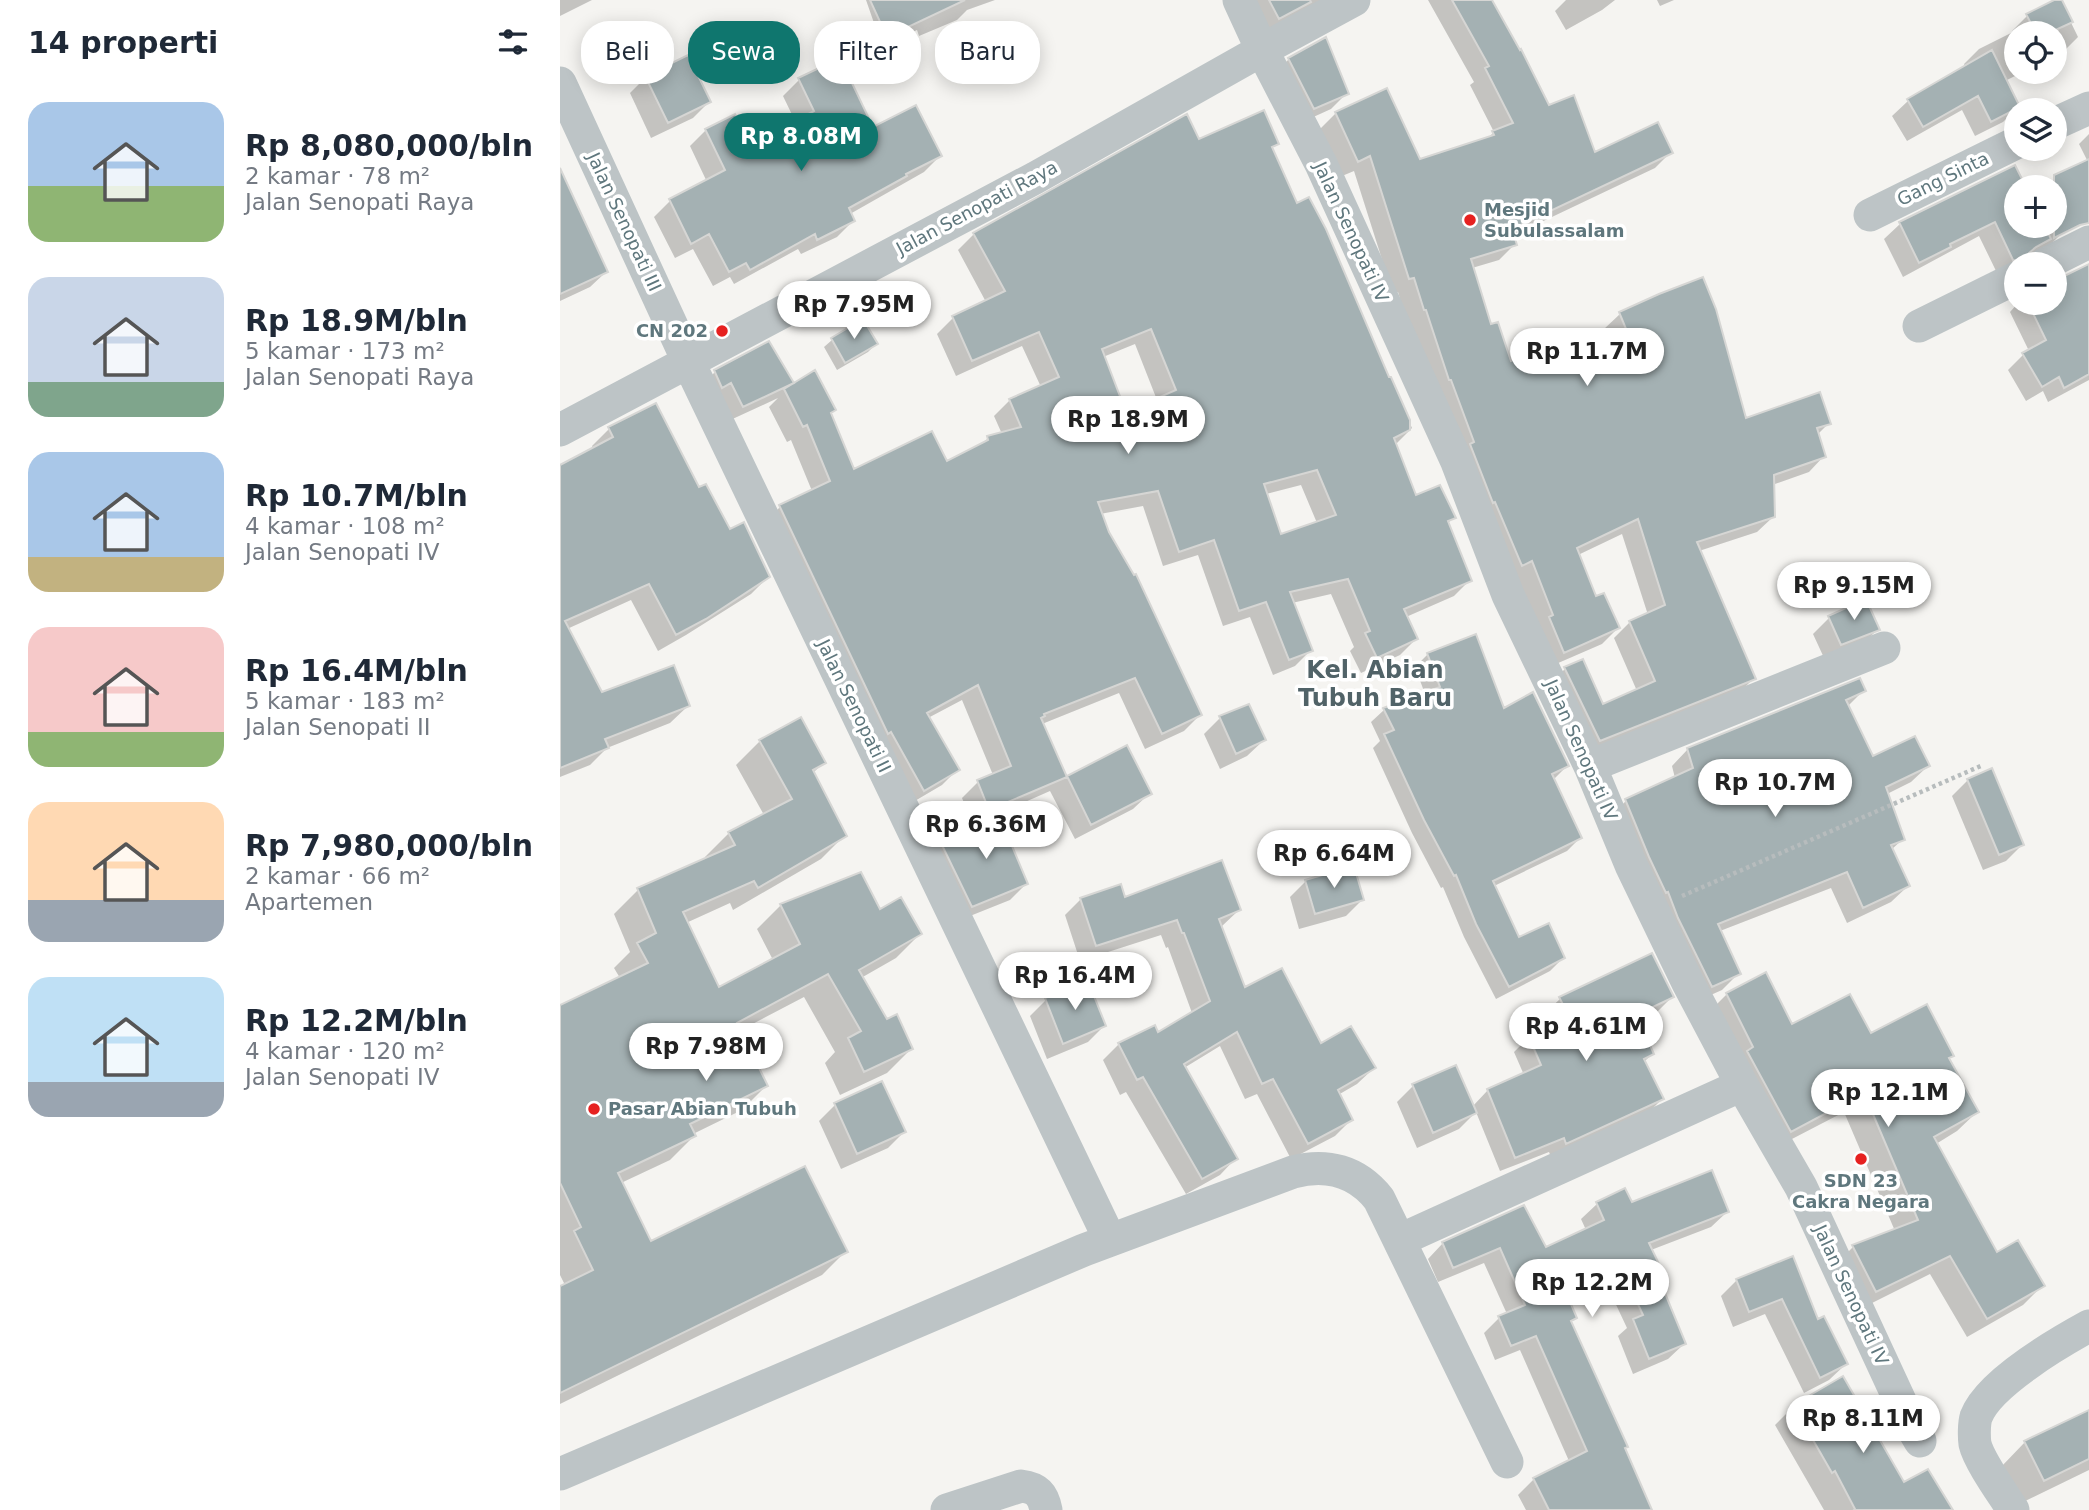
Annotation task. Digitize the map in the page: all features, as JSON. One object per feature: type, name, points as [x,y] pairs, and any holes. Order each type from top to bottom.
[{"type":"street","name":"Jalan Senopati IV","points":[[1239,0],[1321,164],[1457,462],[1508,595],[1590,766],[1631,865],[1688,982],[1801,1187],[1920,1441]]},
{"type":"street","name":"Jalan Senopati Raya","points":[[560,430],[1035,178],[1354,0]]},
{"type":"street","name":"Jalan Senopati III","points":[[560,83],[688,361]]},
{"type":"street","points":[[2067,118],[2089,108]]},
{"type":"street","name":"Gang Sinta","points":[[1870,215],[2004,149]]},
{"type":"street","points":[[2067,255],[2088,246]]},
{"type":"street","points":[[1919,326],[2004,284]]},
{"type":"street","name":"Jalan Senopati II","points":[[688,361],[1110,1240]]},
{"type":"street","points":[[1590,766],[1884,648]]},
{"type":"street","points":[[1400,1240],[1742,1084]]},
{"type":"street","points":[[560,1474],[1110,1240],[1293,1172],[1317,1167],[1352,1175],[1371,1189],[1385,1210],[1507,1462]]},
{"type":"street","points":[[2013,1510],[1975,1444],[1976,1416],[1996,1389],[2054,1346],[2089,1326]]},
{"type":"street","points":[[947,1510],[1021,1486],[1033,1488],[1041,1496],[1046,1510]]},
{"type":"path","points":[[1653,909],[1983,765]]},
{"type":"building","points":[[870,0],[965,0],[921,21],[880,21]]},
{"type":"building","points":[[1269,0],[1310,0],[1311,2],[1279,19]]},
{"type":"building","points":[[1452,0],[1492,0],[1521,49],[1549,105],[1574,95],[1595,152],[1658,122],[1673,153],[1512,229],[1517,245],[1471,259],[1491,324],[1498,322],[1511,361],[1542,350],[1548,367],[1572,358],[1574,364],[1631,341],[1619,312],[1703,277],[1716,309],[1746,418],[1820,392],[1831,424],[1817,428],[1826,457],[1774,475],[1775,517],[1697,542],[1756,679],[1600,741],[1564,667],[1583,659],[1603,704],[1655,681],[1629,621],[1665,605],[1638,519],[1577,548],[1596,596],[1604,593],[1620,628],[1564,653],[1549,617],[1553,615],[1532,561],[1522,566],[1495,502],[1493,503],[1470,444],[1474,442],[1449,380],[1414,278],[1409,279],[1370,156],[1358,162],[1335,112],[1387,88],[1420,159],[1494,135],[1492,131],[1513,123],[1485,68],[1489,66]]},
{"type":"building","points":[[2054,0],[2062,0],[2073,22],[2067,25],[2067,21],[2030,21],[2026,14]]},
{"type":"building","points":[[1326,37],[1349,94],[1314,109],[1288,58]]},
{"type":"building","points":[[1992,50],[2004,74],[2004,84],[2009,84],[2016,98],[2004,98],[2004,115],[1991,122],[1978,96],[1923,127],[1907,99]]},
{"type":"building","points":[[688,55],[688,84],[702,84],[711,102],[668,123],[649,84],[674,84],[674,62]]},
{"type":"building","points":[[814,70],[814,84],[852,84],[873,127],[916,105],[942,156],[849,208],[855,221],[817,240],[815,234],[750,270],[746,263],[729,272],[709,234],[691,244],[669,199],[725,170],[705,129],[735,114],[750,146],[814,111],[800,77]]},
{"type":"building","points":[[1264,110],[1279,144],[1272,147],[1297,203],[1309,197],[1326,229],[1410,420],[1410,430],[1394,438],[1416,495],[1440,485],[1456,518],[1448,521],[1472,581],[1404,609],[1418,639],[1377,658],[1365,633],[1370,631],[1348,579],[1290,592],[1313,651],[1289,660],[1266,602],[1239,611],[1214,540],[1179,552],[1158,491],[1098,502],[1109,532],[1134,575],[1136,574],[1202,715],[1162,734],[1135,678],[1044,714],[1041,718],[1067,777],[989,810],[977,780],[1011,766],[978,685],[927,713],[960,770],[924,791],[891,732],[888,734],[779,505],[830,481],[807,425],[803,427],[784,389],[815,370],[836,410],[831,413],[854,469],[932,431],[947,461],[988,440],[987,436],[1021,427],[1009,399],[1059,377],[1039,332],[972,361],[952,316],[1005,291],[973,233],[1187,114],[1199,139]],"holes":[[[1151,329],[1176,390],[1126,412],[1102,349]],[[1317,470],[1336,515],[1281,534],[1264,484]]]},
{"type":"building","points":[[2089,159],[2089,223],[2067,232],[2067,175],[2054,175]]},
{"type":"building","points":[[2015,165],[2020,175],[2004,175],[2004,238],[2051,239],[2030,252],[2009,252],[1995,222],[1919,263],[1899,222]]},
{"type":"building","points":[[560,168],[608,272],[560,294]]},
{"type":"building","points":[[2089,264],[2089,374],[2064,388],[2059,377],[2042,387],[2022,353],[2046,340],[2034,315],[2067,315],[2067,275]]},
{"type":"building","points":[[863,319],[878,344],[845,363],[831,338]]},
{"type":"building","points":[[769,341],[794,383],[743,407],[731,383],[722,388],[714,370]]},
{"type":"building","points":[[656,403],[699,487],[706,484],[730,529],[744,522],[770,577],[706,619],[676,635],[649,584],[565,621],[602,692],[674,665],[690,706],[605,739],[609,748],[560,768],[560,465],[613,437],[608,427]]},
{"type":"building","points":[[1866,599],[1880,630],[1841,645],[1828,616]]},
{"type":"building","points":[[1476,634],[1504,708],[1533,692],[1569,766],[1552,774],[1582,838],[1493,881],[1519,937],[1549,923],[1565,958],[1509,987],[1476,924],[1456,875],[1454,876],[1424,820],[1384,734],[1394,730],[1383,708],[1440,687],[1427,653]]},
{"type":"building","points":[[1860,678],[1866,691],[1846,700],[1873,756],[1915,736],[1930,766],[1886,787],[1905,840],[1891,845],[1910,886],[1863,908],[1847,872],[1718,924],[1741,974],[1712,987],[1649,857],[1625,799],[1693,768],[1687,748]]},
{"type":"building","points":[[1249,704],[1266,740],[1236,754],[1219,716]]},
{"type":"building","points":[[801,717],[826,763],[813,770],[847,836],[758,888],[754,881],[683,912],[719,987],[800,944],[780,904],[861,872],[880,909],[901,897],[922,934],[859,970],[887,1019],[897,1014],[913,1049],[864,1072],[848,1038],[861,1031],[828,974],[737,1023],[768,1086],[690,1124],[696,1136],[618,1173],[651,1241],[805,1166],[848,1252],[560,1393],[560,1286],[593,1270],[574,1231],[581,1227],[560,1183],[560,1005],[648,963],[637,943],[656,933],[637,888],[735,845],[728,832],[792,799],[759,740]]},
{"type":"building","points":[[1127,745],[1152,794],[1091,825],[1067,776]]},
{"type":"building","points":[[1992,768],[2024,845],[1999,855],[1967,779]]},
{"type":"building","points":[[1006,815],[1017,844],[1012,846],[1028,884],[972,907],[940,841]]},
{"type":"building","points":[[1222,860],[1241,910],[1219,919],[1245,987],[1282,968],[1321,1043],[1351,1026],[1376,1068],[1338,1090],[1353,1120],[1308,1144],[1273,1079],[1262,1084],[1237,1032],[1184,1064],[1238,1159],[1202,1179],[1143,1077],[1137,1080],[1118,1043],[1155,1025],[1158,1032],[1210,1001],[1184,933],[1177,920],[1096,946],[1080,898],[1121,884],[1125,897]]},
{"type":"building","points":[[1354,866],[1364,900],[1315,914],[1305,880]]},
{"type":"building","points":[[1652,953],[1674,997],[1636,1015],[1654,1054],[1644,1059],[1664,1099],[1566,1144],[1564,1138],[1515,1158],[1487,1089],[1541,1065],[1528,1035],[1570,1018],[1559,997]]},
{"type":"building","points":[[1766,972],[1792,1024],[1850,994],[1871,1033],[1927,1004],[1954,1056],[1949,1058],[1979,1112],[1934,1137],[1997,1252],[2018,1240],[2045,1286],[1987,1319],[1950,1256],[1876,1292],[1852,1245],[1918,1220],[1864,1093],[1791,1132],[1747,1051],[1753,1047],[1726,993]]},
{"type":"building","points":[[1088,981],[1106,1026],[1063,1044],[1045,998]]},
{"type":"building","points":[[1456,1065],[1477,1113],[1433,1133],[1412,1084]]},
{"type":"building","points":[[882,1081],[906,1132],[857,1154],[834,1103]]},
{"type":"building","points":[[1712,1170],[1729,1212],[1649,1243],[1668,1283],[1662,1286],[1686,1344],[1649,1359],[1633,1319],[1643,1315],[1619,1263],[1564,1288],[1577,1318],[1571,1321],[1628,1447],[1625,1448],[1652,1510],[1549,1510],[1533,1478],[1587,1451],[1536,1336],[1511,1346],[1498,1316],[1525,1305],[1500,1248],[1453,1268],[1442,1242],[1524,1205],[1546,1247],[1604,1220],[1596,1202],[1625,1188],[1632,1202]]},
{"type":"building","points":[[1793,1256],[1818,1319],[1824,1316],[1848,1364],[1820,1378],[1782,1299],[1749,1312],[1736,1279]]},
{"type":"building","points":[[1843,1376],[1904,1482],[1928,1469],[1953,1510],[1854,1510],[1835,1471],[1832,1473],[1793,1405]]},
{"type":"building","points":[[2089,1410],[2089,1459],[2044,1481],[2024,1441]]},
{"type":"place","name":"Mesjid Subulassalam","points":[[1470,220]]},
{"type":"place","name":"CN 202","points":[[722,331]]},
{"type":"place","name":"Pasar Abian Tubuh","points":[[594,1109]]},
{"type":"place","name":"SDN 23 Cakra Negara","points":[[1861,1159]]},
{"type":"district","name":"Kel. Abian Tubuh Baru","points":[[1375,684]]}]
